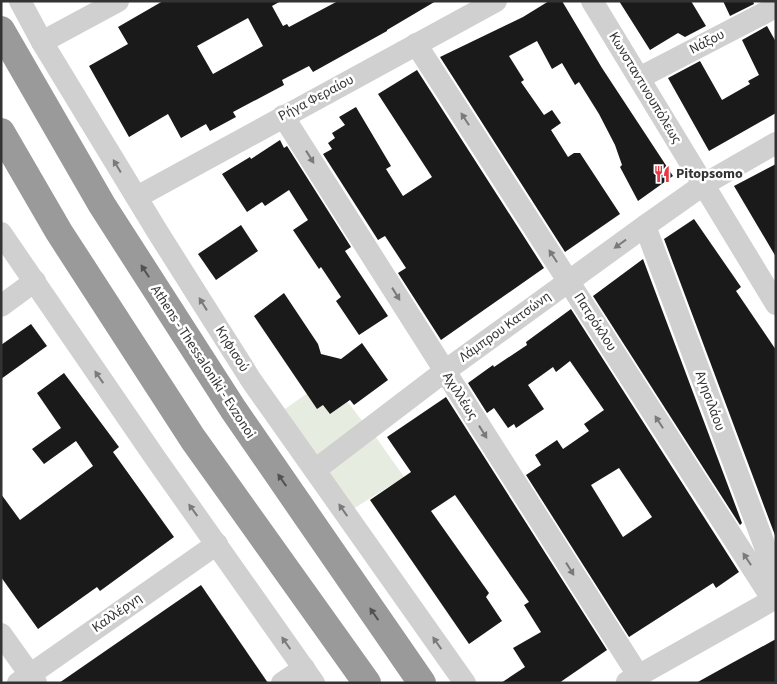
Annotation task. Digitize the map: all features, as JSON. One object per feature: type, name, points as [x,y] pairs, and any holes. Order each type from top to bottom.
[{"type":"highway","name":"Athens - Thessaloniki - Evzonoi","points":[[1,30],[102,205],[228,401],[422,683]]},
{"type":"highway","points":[[1,132],[60,232],[193,439],[367,683]]},
{"type":"street","name":"Κηφισού","points":[[20,1],[42,42],[251,380],[466,683]]},
{"type":"street","points":[[42,42],[118,1]]},
{"type":"street","name":"Ρήγα Φεραίου","points":[[137,197],[496,1]]},
{"type":"street","name":"Κωνσταντινουπόλεως","points":[[592,1],[703,186],[774,298]]},
{"type":"street","name":"Νάξου","points":[[639,78],[776,7]]},
{"type":"street","name":"Πατρόκλου","points":[[416,44],[775,599]]},
{"type":"street","name":"Αχιλλέως","points":[[284,116],[445,371],[632,679]]},
{"type":"street","name":"Λάμπρου Κατσώνη","points":[[315,470],[445,371],[645,226],[703,186],[776,143]]},
{"type":"street","name":"Αγησιλάου","points":[[645,226],[776,576]]},
{"type":"street","points":[[1,233],[145,443],[309,676],[282,683]]},
{"type":"street","points":[[1,306],[35,281]]},
{"type":"street","name":"Καλλέργη","points":[[28,680],[217,544]]},
{"type":"street","points":[[632,679],[775,599]]},
{"type":"street","points":[[1,634],[28,680]]},
{"type":"shaded area","points":[[329,378],[363,422],[317,457],[285,409]]},
{"type":"shaded area","points":[[375,436],[404,477],[353,509],[327,473]]},
{"type":"building","points":[[163,1],[281,1],[272,6],[283,26],[287,24],[289,27],[338,1],[436,1],[313,72],[309,66],[282,80],[284,85],[233,112],[236,117],[210,131],[206,124],[181,138],[168,114],[129,137],[89,66],[128,44],[118,27]],"holes":[[[248,18],[263,46],[213,74],[197,46]]]},
{"type":"building","points":[[549,1],[562,1],[602,68],[673,176],[638,201],[620,167],[622,165],[615,145],[579,82],[575,85],[562,63],[552,69],[537,41],[509,56],[524,80],[521,82],[544,115],[552,110],[561,123],[551,130],[568,157],[574,153],[580,153],[620,214],[565,252],[440,57],[523,17]]},
{"type":"building","points":[[619,1],[691,1],[706,26],[685,37],[678,33],[650,50]]},
{"type":"building","points":[[723,1],[753,1],[754,4],[730,16]]},
{"type":"building","points":[[767,26],[776,42],[776,113],[709,151],[668,78],[700,61],[722,100],[750,84],[748,81],[759,75],[742,40]]},
{"type":"building","points":[[417,70],[544,268],[441,340],[398,273],[406,268],[385,236],[378,240],[323,154],[332,149],[328,143],[335,138],[332,133],[345,125],[339,117],[356,107],[391,166],[386,169],[403,196],[432,177],[378,94]]},
{"type":"building","points":[[280,140],[284,148],[287,146],[351,247],[345,251],[388,316],[359,335],[336,301],[341,297],[321,267],[319,269],[293,230],[308,220],[289,190],[265,206],[262,202],[247,212],[222,174],[250,157],[251,159]]},
{"type":"building","points":[[776,164],[776,257],[734,186]]},
{"type":"building","points":[[694,219],[741,287],[736,291],[776,350],[776,538],[664,239]]},
{"type":"building","points":[[241,225],[258,251],[216,280],[198,254]]},
{"type":"building","points":[[643,259],[742,523],[740,525],[593,296]]},
{"type":"building","points":[[284,293],[318,344],[321,354],[341,359],[362,343],[388,380],[354,405],[350,400],[330,414],[323,405],[317,409],[254,316]]},
{"type":"building","points":[[571,309],[739,572],[716,588],[713,583],[629,637],[526,475],[541,465],[535,455],[557,440],[563,449],[589,431],[584,424],[604,410],[570,361],[556,372],[553,367],[528,385],[544,409],[516,428],[514,424],[508,428],[494,408],[487,413],[468,383],[493,365],[494,367],[527,345],[526,342]],"holes":[[[619,468],[652,517],[623,537],[591,485]]]},
{"type":"building","points":[[31,324],[47,346],[1,379],[1,345]]},
{"type":"building","points":[[64,373],[119,447],[113,452],[174,537],[100,591],[97,587],[38,629],[1,577],[1,494],[20,520],[93,466],[76,441],[44,464],[32,449],[61,428],[37,393]]},
{"type":"building","points":[[446,397],[607,650],[559,683],[501,683],[525,667],[513,648],[541,632],[524,605],[529,602],[455,495],[431,511],[489,593],[486,597],[502,621],[469,644],[370,500],[411,472],[387,437]]},
{"type":"building","points":[[201,585],[268,683],[59,683],[169,607]]},
{"type":"building","points":[[776,639],[776,683],[696,683],[732,663]]},
{"type":"place","name":"Pitopsomo","points":[[662,174]]}]
